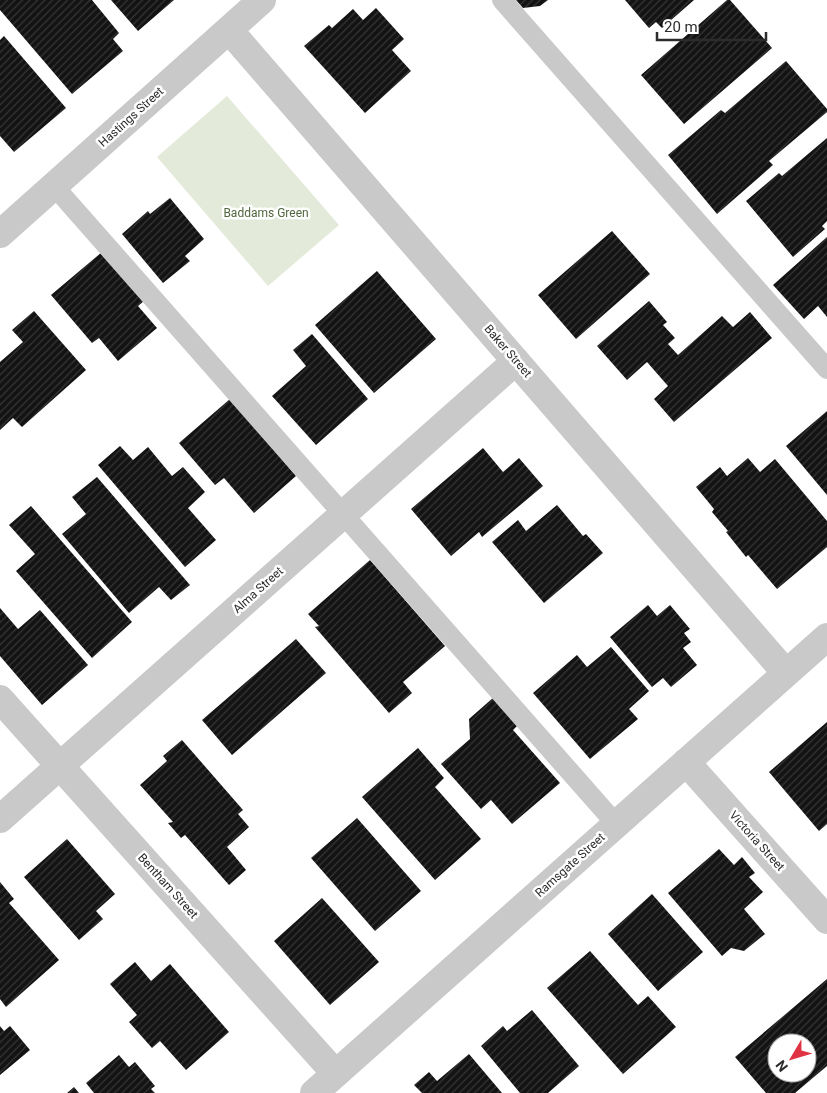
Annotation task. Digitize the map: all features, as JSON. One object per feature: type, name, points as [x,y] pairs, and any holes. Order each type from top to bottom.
[{"type":"street","name":"Hastings Street","points":[[0,234],[262,0]]},
{"type":"street","name":"Baker Street","points":[[229,30],[786,673]]},
{"type":"street","name":"Alma Street","points":[[0,819],[516,361]]},
{"type":"street","name":"Ramsgate Street","points":[[314,1093],[827,637]]},
{"type":"street","name":"Bentham Street","points":[[0,699],[336,1073]]},
{"type":"street","name":"Victoria Street","points":[[686,762],[827,920]]},
{"type":"lane","points":[[502,0],[827,369]]},
{"type":"lane","points":[[54,186],[616,824]]},
{"type":"green space","name":"Baddams Green","points":[[227,96],[339,225],[268,286],[157,157]]},
{"type":"building","points":[[0,0],[92,0],[119,33],[113,39],[123,51],[72,94],[0,10]]},
{"type":"building","points":[[111,0],[174,0],[138,31]]},
{"type":"building","points":[[516,0],[548,0],[540,6],[523,8]]},
{"type":"building","points":[[625,0],[694,0],[662,28],[656,22],[649,28]]},
{"type":"building","points":[[727,0],[730,0],[772,48],[684,124],[641,75]]},
{"type":"building","points":[[376,8],[404,39],[392,50],[411,71],[365,113],[304,46],[329,25],[332,28],[353,9],[363,20]]},
{"type":"building","points":[[4,36],[66,108],[14,152],[0,136],[0,40]]},
{"type":"building","points":[[786,61],[827,109],[827,112],[769,161],[773,165],[717,214],[668,155],[721,110],[725,113]]},
{"type":"building","points":[[827,138],[827,221],[822,226],[825,229],[793,257],[746,201],[779,173],[782,176]]},
{"type":"building","points":[[170,198],[204,239],[185,256],[190,261],[163,283],[122,234],[148,211],[150,214]]},
{"type":"building","points":[[612,231],[650,274],[576,339],[538,295]]},
{"type":"building","points":[[827,237],[827,317],[818,306],[804,319],[773,285]]},
{"type":"building","points":[[102,252],[144,301],[138,306],[157,328],[118,361],[99,338],[92,343],[51,295]]},
{"type":"building","points":[[377,271],[436,339],[374,393],[315,325]]},
{"type":"building","points":[[649,301],[667,322],[663,325],[675,338],[668,344],[678,355],[722,316],[733,327],[750,312],[772,338],[674,422],[654,399],[668,386],[647,362],[627,380],[597,346]]},
{"type":"building","points":[[34,311],[86,370],[22,427],[13,418],[0,430],[0,362],[23,342],[12,330]]},
{"type":"building","points":[[312,334],[368,399],[316,445],[272,396],[306,366],[293,350]]},
{"type":"building","points":[[230,399],[296,476],[254,513],[224,478],[215,485],[179,443]]},
{"type":"building","points":[[827,411],[827,495],[786,446]]},
{"type":"building","points":[[120,446],[133,460],[148,447],[172,476],[183,467],[205,492],[188,508],[216,540],[185,567],[98,465]]},
{"type":"building","points":[[483,448],[503,472],[519,458],[543,486],[482,537],[479,532],[451,556],[411,509]]},
{"type":"building","points":[[748,458],[760,472],[775,459],[827,521],[827,547],[777,589],[748,555],[746,557],[726,532],[728,531],[712,512],[714,509],[696,487],[720,467],[727,476]]},
{"type":"building","points":[[97,477],[190,585],[171,600],[159,587],[129,613],[62,534],[86,514],[72,497]]},
{"type":"building","points":[[557,505],[583,536],[586,534],[603,553],[544,603],[492,542],[518,520],[526,531]]},
{"type":"building","points":[[31,506],[132,622],[92,658],[16,571],[35,554],[9,525]]},
{"type":"building","points":[[370,560],[445,646],[403,682],[412,693],[389,713],[315,627],[319,626],[308,614]]},
{"type":"building","points":[[648,605],[657,616],[670,605],[690,629],[684,633],[691,642],[683,648],[697,665],[671,687],[663,678],[652,687],[610,637]]},
{"type":"building","points":[[0,608],[18,629],[40,610],[88,665],[42,705],[0,656]]},
{"type":"building","points":[[296,639],[326,673],[232,755],[202,720]]},
{"type":"building","points":[[611,647],[649,691],[629,709],[638,719],[590,759],[533,693],[577,655],[587,667]]},
{"type":"building","points":[[494,697],[518,725],[513,730],[560,783],[512,824],[491,800],[481,809],[441,764],[470,739],[469,719]]},
{"type":"building","points":[[827,722],[827,824],[819,831],[769,772]]},
{"type":"building","points":[[182,740],[243,810],[238,814],[249,827],[227,847],[246,870],[229,885],[185,835],[181,838],[168,823],[173,822],[140,785],[167,761],[163,756]]},
{"type":"building","points":[[418,748],[444,778],[435,787],[481,839],[435,880],[362,797]]},
{"type":"building","points":[[357,818],[421,891],[375,931],[311,858]]},
{"type":"building","points":[[67,839],[115,894],[96,911],[103,919],[79,940],[24,877]]},
{"type":"building","points":[[719,849],[734,865],[742,857],[755,873],[749,877],[763,892],[744,909],[765,934],[744,951],[731,948],[722,956],[668,893]]},
{"type":"building","points":[[0,882],[14,899],[9,903],[59,960],[6,1007],[0,999]]},
{"type":"building","points":[[652,894],[703,952],[658,991],[608,934]]},
{"type":"building","points":[[322,898],[379,962],[330,1005],[274,941]]},
{"type":"building","points":[[590,951],[638,1005],[648,996],[676,1027],[623,1074],[547,988]]},
{"type":"building","points":[[135,962],[151,981],[170,964],[229,1032],[186,1070],[160,1041],[152,1048],[129,1022],[137,1015],[110,984]]},
{"type":"building","points":[[827,979],[827,1066],[817,1074],[817,1033],[767,1033],[767,1083],[807,1083],[795,1093],[766,1093],[735,1057]]},
{"type":"building","points":[[532,1010],[579,1066],[548,1093],[520,1093],[481,1046],[503,1026],[507,1031]]},
{"type":"building","points":[[0,1026],[4,1031],[10,1026],[30,1050],[0,1075]]},
{"type":"building","points":[[469,1054],[502,1093],[422,1093],[414,1085],[429,1072],[437,1081]]},
{"type":"building","points":[[119,1055],[129,1067],[135,1062],[155,1086],[151,1089],[155,1093],[94,1093],[86,1083]]},
{"type":"building","points":[[74,1087],[79,1093],[67,1093]]}]
